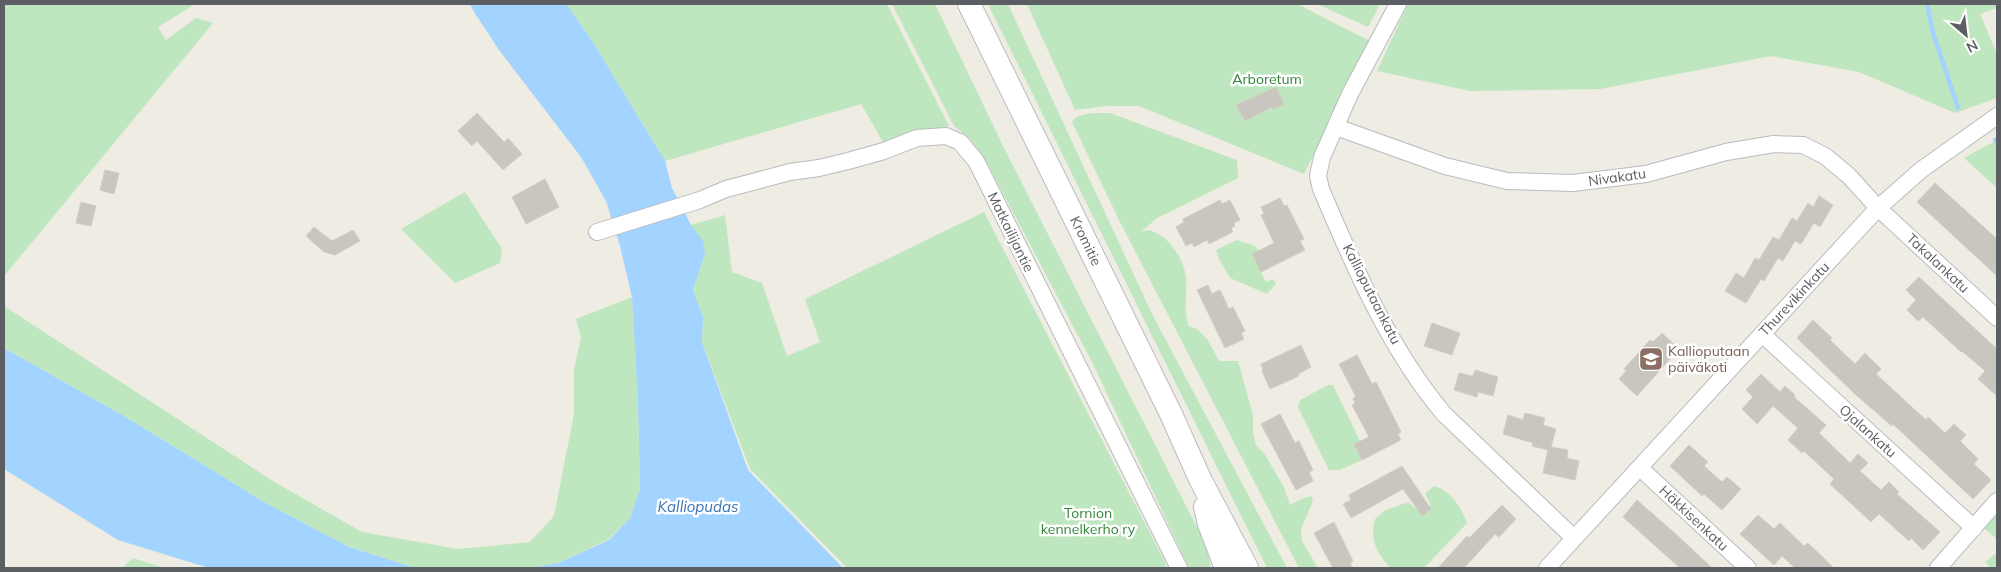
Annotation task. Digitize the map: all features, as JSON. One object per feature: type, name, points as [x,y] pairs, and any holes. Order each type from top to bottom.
[{"type":"main road","name":"Kromitie","points":[[969,4],[1171,414],[1200,479],[1247,568]]},
{"type":"main road","name":"Kromitie","points":[[1200,479],[1209,524],[1226,568]]},
{"type":"street","name":"Kallioputaankatu","points":[[1398,4],[1350,94],[1322,157],[1318,176],[1322,190],[1384,324],[1426,392],[1444,414],[1574,538]]},
{"type":"street","name":"Thurevikinkatu","points":[[1547,568],[1878,208],[1921,170],[1997,116]]},
{"type":"street","name":"Nivakatu","points":[[1336,127],[1445,166],[1506,181],[1573,183],[1646,174],[1726,152],[1774,144],[1803,145],[1826,156],[1849,176],[1878,208]]},
{"type":"street","name":"Matkailijantie","points":[[597,232],[726,190],[781,174],[848,161],[884,151],[917,138],[946,136],[960,142],[976,161],[1179,568]]},
{"type":"street","name":"Takalankatu","points":[[1878,208],[1997,318]]},
{"type":"street","name":"Ojalankatu","points":[[1762,334],[1974,528]]},
{"type":"street","name":"Häkkisenkatu","points":[[1640,468],[1748,568]]},
{"type":"street","points":[[1938,568],[1997,501]]},
{"type":"green space","points":[[4,4],[191,4],[192,6],[158,27],[166,40],[196,18],[213,23],[5,275],[4,280]]},
{"type":"green space","points":[[566,4],[887,4],[949,126],[883,142],[861,104],[665,161],[593,42]]},
{"type":"green space","points":[[892,4],[935,4],[1003,146],[1206,545],[1211,568],[1189,568],[1093,364],[985,159],[970,139],[954,126]]},
{"type":"green space","points":[[988,4],[1008,4],[1153,316],[1287,568],[1267,568]]},
{"type":"green space","name":"Arboretum","points":[[1027,4],[1297,4],[1370,41],[1304,174],[1139,106],[1107,106],[1075,110]]},
{"type":"green space","points":[[1317,4],[1380,4],[1368,27]]},
{"type":"green space","points":[[1408,4],[1997,4],[1997,8],[1980,14],[1997,54],[1997,98],[1955,113],[1859,72],[1771,56],[1600,89],[1470,91],[1377,71]]},
{"type":"green space","points":[[1110,113],[1237,160],[1238,178],[1157,218],[1141,232],[1151,231],[1158,233],[1173,247],[1181,260],[1186,279],[1186,313],[1189,326],[1204,335],[1219,361],[1238,361],[1253,415],[1253,433],[1256,445],[1264,453],[1284,487],[1290,505],[1311,496],[1313,501],[1301,529],[1302,541],[1318,568],[1299,568],[1119,220],[1072,122],[1079,116]]},
{"type":"green space","points":[[1997,140],[1997,188],[1964,158]]},
{"type":"green space","points":[[465,192],[502,249],[500,263],[455,283],[401,229]]},
{"type":"green space","name":"Tornion kennelkerho ry","points":[[984,212],[1168,568],[847,568],[750,469],[702,342],[703,317],[693,290],[705,254],[691,225],[725,215],[732,272],[762,283],[787,356],[820,342],[805,299]]},
{"type":"green space","points":[[1237,240],[1255,246],[1259,251],[1252,255],[1266,282],[1273,279],[1276,284],[1267,294],[1230,278],[1219,259],[1216,250]]},
{"type":"green space","points":[[632,297],[638,403],[640,490],[630,518],[609,539],[558,563],[530,568],[416,568],[349,547],[264,502],[124,416],[4,348],[4,306],[276,483],[362,532],[458,549],[530,542],[554,516],[574,414],[574,369],[581,338],[576,319]]},
{"type":"green space","points":[[1328,385],[1333,385],[1360,441],[1354,444],[1362,460],[1340,470],[1329,470],[1298,407],[1300,400]]},
{"type":"green space","points":[[1434,486],[1445,491],[1450,496],[1462,511],[1467,523],[1424,568],[1391,568],[1382,558],[1376,546],[1373,533],[1375,519],[1386,510],[1408,502],[1421,513],[1431,505],[1425,494]]},
{"type":"green space","points":[[1997,513],[1997,539],[1984,528]]},
{"type":"green space","points":[[1995,554],[1997,556],[1997,568],[1991,568],[1985,562]]},
{"type":"green space","points":[[133,558],[164,568],[122,568]]},
{"type":"water","name":"Kalliopudas","points":[[470,4],[566,4],[593,42],[665,161],[672,188],[691,225],[703,241],[705,254],[693,290],[703,317],[702,342],[748,470],[843,568],[530,568],[558,563],[609,540],[630,518],[640,489],[638,403],[632,297],[620,246],[606,201],[581,157],[499,50]]},
{"type":"water","points":[[4,348],[124,416],[264,502],[349,547],[416,568],[209,568],[118,540],[4,469]]},
{"type":"building","points":[[1276,87],[1284,104],[1273,109],[1272,107],[1245,121],[1236,105]]},
{"type":"building","points":[[477,113],[504,142],[508,138],[522,154],[503,170],[477,141],[472,146],[458,131]]},
{"type":"building","points":[[105,170],[119,173],[114,194],[100,190]]},
{"type":"building","points":[[545,179],[559,207],[526,224],[512,197]]},
{"type":"building","points":[[1935,183],[1997,239],[1997,276],[1917,202]]},
{"type":"building","points":[[1819,196],[1833,205],[1820,227],[1814,223],[1801,244],[1795,241],[1783,261],[1778,258],[1764,281],[1761,279],[1746,303],[1725,291],[1736,273],[1744,278],[1755,258],[1759,260],[1773,237],[1779,240],[1792,218],[1797,221],[1808,203],[1813,207]]},
{"type":"building","points":[[1280,198],[1284,206],[1287,205],[1304,239],[1300,241],[1305,250],[1261,272],[1252,254],[1274,243],[1261,215],[1264,214],[1261,207]]},
{"type":"building","points":[[1220,200],[1222,204],[1230,200],[1240,220],[1234,223],[1235,226],[1231,228],[1233,232],[1209,244],[1207,240],[1194,247],[1192,243],[1186,246],[1176,227],[1184,222],[1183,219]]},
{"type":"building","points":[[81,202],[96,206],[91,226],[76,223]]},
{"type":"building","points":[[314,227],[332,241],[353,230],[360,241],[335,255],[324,252],[306,236]]},
{"type":"building","points":[[1919,277],[1997,349],[1997,396],[1978,379],[1985,371],[1923,317],[1918,321],[1907,310],[1916,300],[1906,290]]},
{"type":"building","points":[[1208,285],[1212,294],[1220,290],[1229,309],[1233,307],[1245,331],[1241,333],[1244,339],[1225,348],[1197,290]]},
{"type":"building","points":[[1813,320],[1832,338],[1830,340],[1855,364],[1865,353],[1881,369],[1876,374],[1926,420],[1928,417],[1945,433],[1954,424],[1966,435],[1960,441],[1978,459],[1974,464],[1991,480],[1973,499],[1893,424],[1892,426],[1856,395],[1797,338]]},
{"type":"building","points":[[1432,323],[1460,333],[1452,355],[1424,346]]},
{"type":"building","name":"Kallioputaan päiväkoti","points":[[1662,333],[1679,349],[1637,396],[1619,379],[1626,371],[1624,369],[1650,340],[1653,342]]},
{"type":"building","points":[[1301,345],[1311,367],[1298,374],[1299,376],[1270,389],[1261,364]]},
{"type":"building","points":[[1357,355],[1372,384],[1376,382],[1401,432],[1398,434],[1401,440],[1362,460],[1354,444],[1369,437],[1352,405],[1355,403],[1353,398],[1356,397],[1339,364]]},
{"type":"building","points":[[1475,370],[1498,377],[1493,396],[1478,392],[1477,397],[1454,390],[1459,373],[1473,376]]},
{"type":"building","points":[[1761,374],[1780,392],[1785,386],[1795,395],[1794,397],[1826,425],[1819,433],[1850,463],[1858,454],[1868,463],[1860,471],[1881,490],[1889,482],[1899,492],[1897,494],[1940,532],[1923,550],[1911,538],[1909,541],[1879,514],[1871,522],[1830,484],[1834,479],[1804,451],[1802,453],[1788,440],[1798,428],[1773,406],[1757,424],[1742,409],[1753,397],[1746,390]]},
{"type":"building","points":[[1525,413],[1545,418],[1543,425],[1556,429],[1551,447],[1568,450],[1567,458],[1579,461],[1575,480],[1543,473],[1548,450],[1532,446],[1533,443],[1503,434],[1508,415],[1523,420]]},
{"type":"building","points":[[1280,414],[1295,443],[1299,441],[1313,470],[1309,472],[1313,481],[1296,490],[1261,424]]},
{"type":"building","points":[[1689,445],[1708,462],[1704,466],[1722,482],[1727,477],[1741,489],[1722,510],[1704,494],[1702,496],[1670,466]]},
{"type":"building","points":[[1402,466],[1431,509],[1422,516],[1403,489],[1351,518],[1343,504],[1351,500],[1349,495]]},
{"type":"building","points":[[1637,500],[1712,568],[1680,568],[1623,517]]},
{"type":"building","points":[[1502,505],[1516,519],[1499,537],[1495,534],[1464,568],[1438,568],[1467,536],[1469,538]]},
{"type":"building","points":[[1758,515],[1774,529],[1780,523],[1804,546],[1808,543],[1834,568],[1795,568],[1782,556],[1774,565],[1740,534]]},
{"type":"building","points":[[1334,522],[1353,561],[1350,563],[1353,568],[1333,568],[1314,533]]},
{"type":"waterway","points":[[1927,4],[1933,33],[1958,108]]},
{"type":"place","name":"Kallioputaan päiväkoti","points":[[1651,359]]}]
